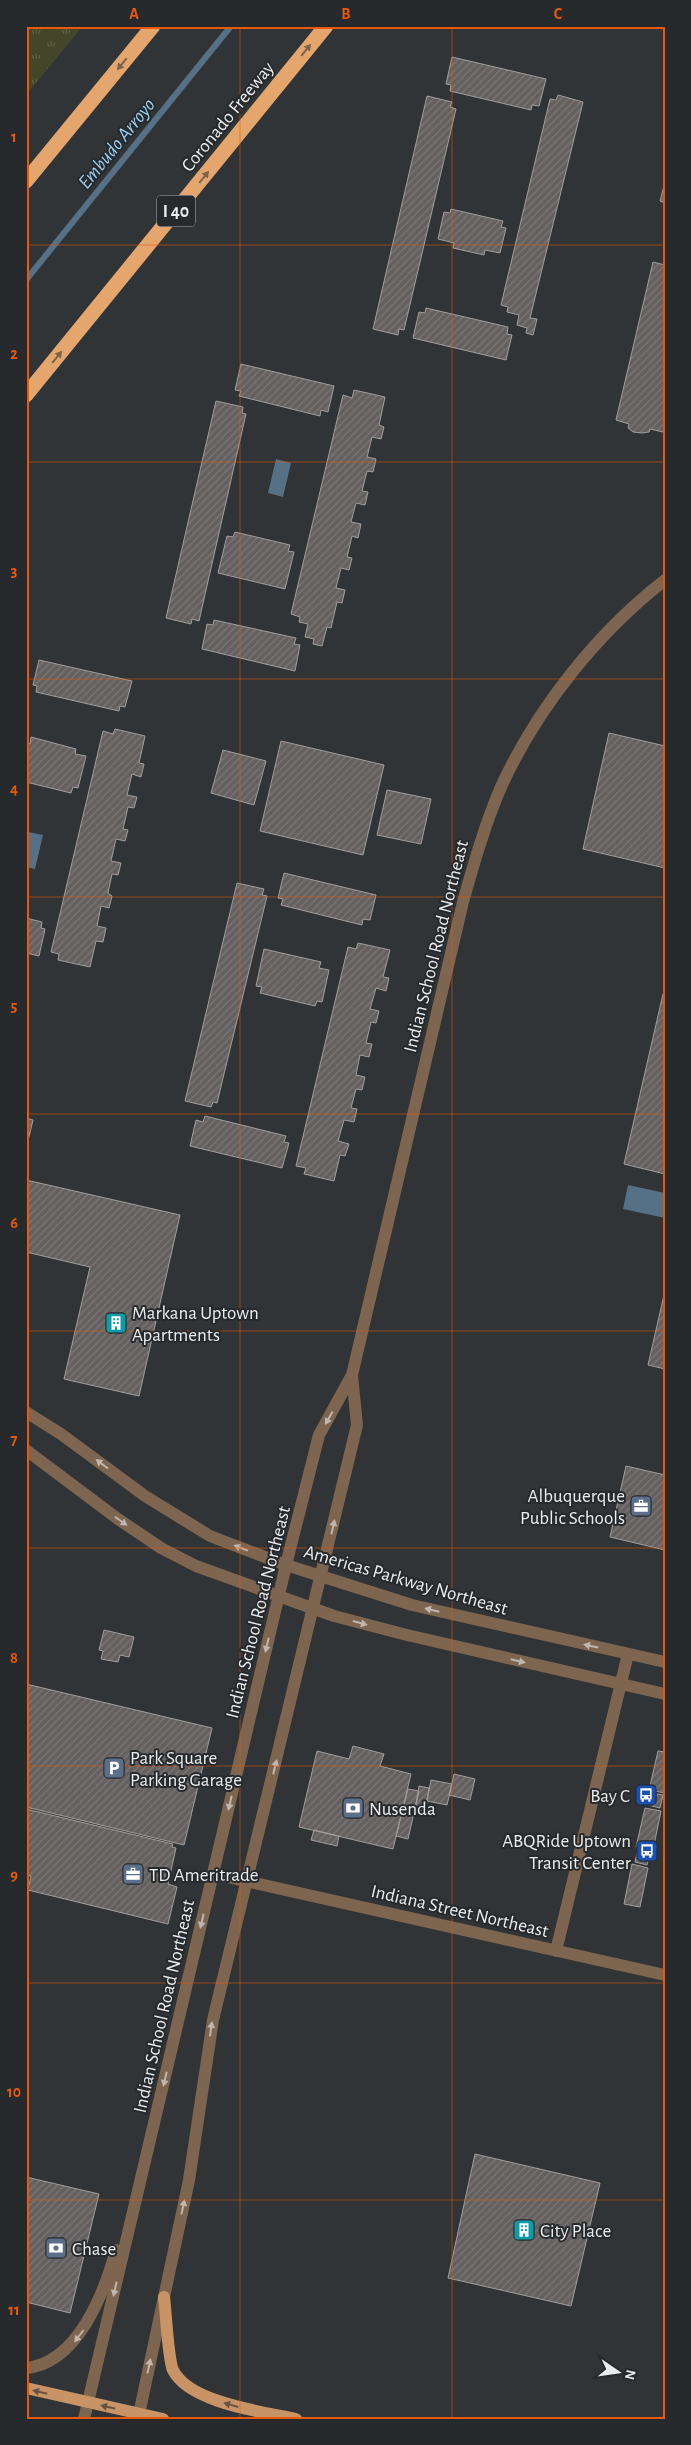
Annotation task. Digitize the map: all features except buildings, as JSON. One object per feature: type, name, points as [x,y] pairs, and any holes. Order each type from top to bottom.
[{"type":"highway","points":[[26,181],[153,26]]},
{"type":"highway","name":"Coronado Freeway","points":[[26,395],[326,26]]},
{"type":"main road","points":[[164,2298],[173,2370],[191,2390],[236,2406],[296,2419]]},
{"type":"main road","points":[[26,2388],[138,2416],[163,2419]]},
{"type":"street","name":"Indian School Road Northeast","points":[[84,2419],[286,1565],[319,1435],[352,1375],[463,902],[480,841],[498,795],[532,732],[566,680],[607,632],[665,580]]},
{"type":"street","name":"Indian School Road Northeast","points":[[138,2416],[189,2180],[213,2020],[357,1425],[352,1375]]},
{"type":"street","name":"Americas Parkway Northeast","points":[[26,1412],[61,1434],[177,1518],[210,1536],[286,1565],[431,1610],[665,1662]]},
{"type":"street","points":[[26,1450],[118,1519],[161,1548],[196,1566],[313,1609],[407,1635],[665,1694]]},
{"type":"street","points":[[556,1951],[628,1654]]},
{"type":"street","name":"Indiana Street Northeast","points":[[214,1874],[665,1976]]},
{"type":"street","points":[[26,2368],[35,2367],[54,2358],[72,2344],[84,2328],[112,2265],[142,2177]]},
{"type":"green space","points":[[26,26],[83,26],[26,95]]},
{"type":"water","points":[[276,459],[291,463],[283,497],[268,493]]},
{"type":"water","points":[[28,832],[43,835],[35,869],[26,867]]},
{"type":"water","points":[[628,1185],[665,1193],[665,1218],[623,1209]]},
{"type":"waterway","name":"Embudo Arroyo","points":[[26,280],[231,26]]},
{"type":"place","name":"Markana Uptown Apartments","points":[[116,1323]]},
{"type":"place","name":"Albuquerque Public Schools","points":[[641,1506]]},
{"type":"place","name":"Park Square Parking Garage","points":[[114,1768]]},
{"type":"place","name":"Bay C","points":[[646,1795]]},
{"type":"place","name":"Nusenda","points":[[353,1808]]},
{"type":"place","name":"ABQRide Uptown Transit Center","points":[[647,1851]]},
{"type":"place","name":"TD Ameritrade","points":[[133,1874]]},
{"type":"place","name":"City Place","points":[[524,2230]]},
{"type":"place","name":"Chase","points":[[56,2248]]}]
